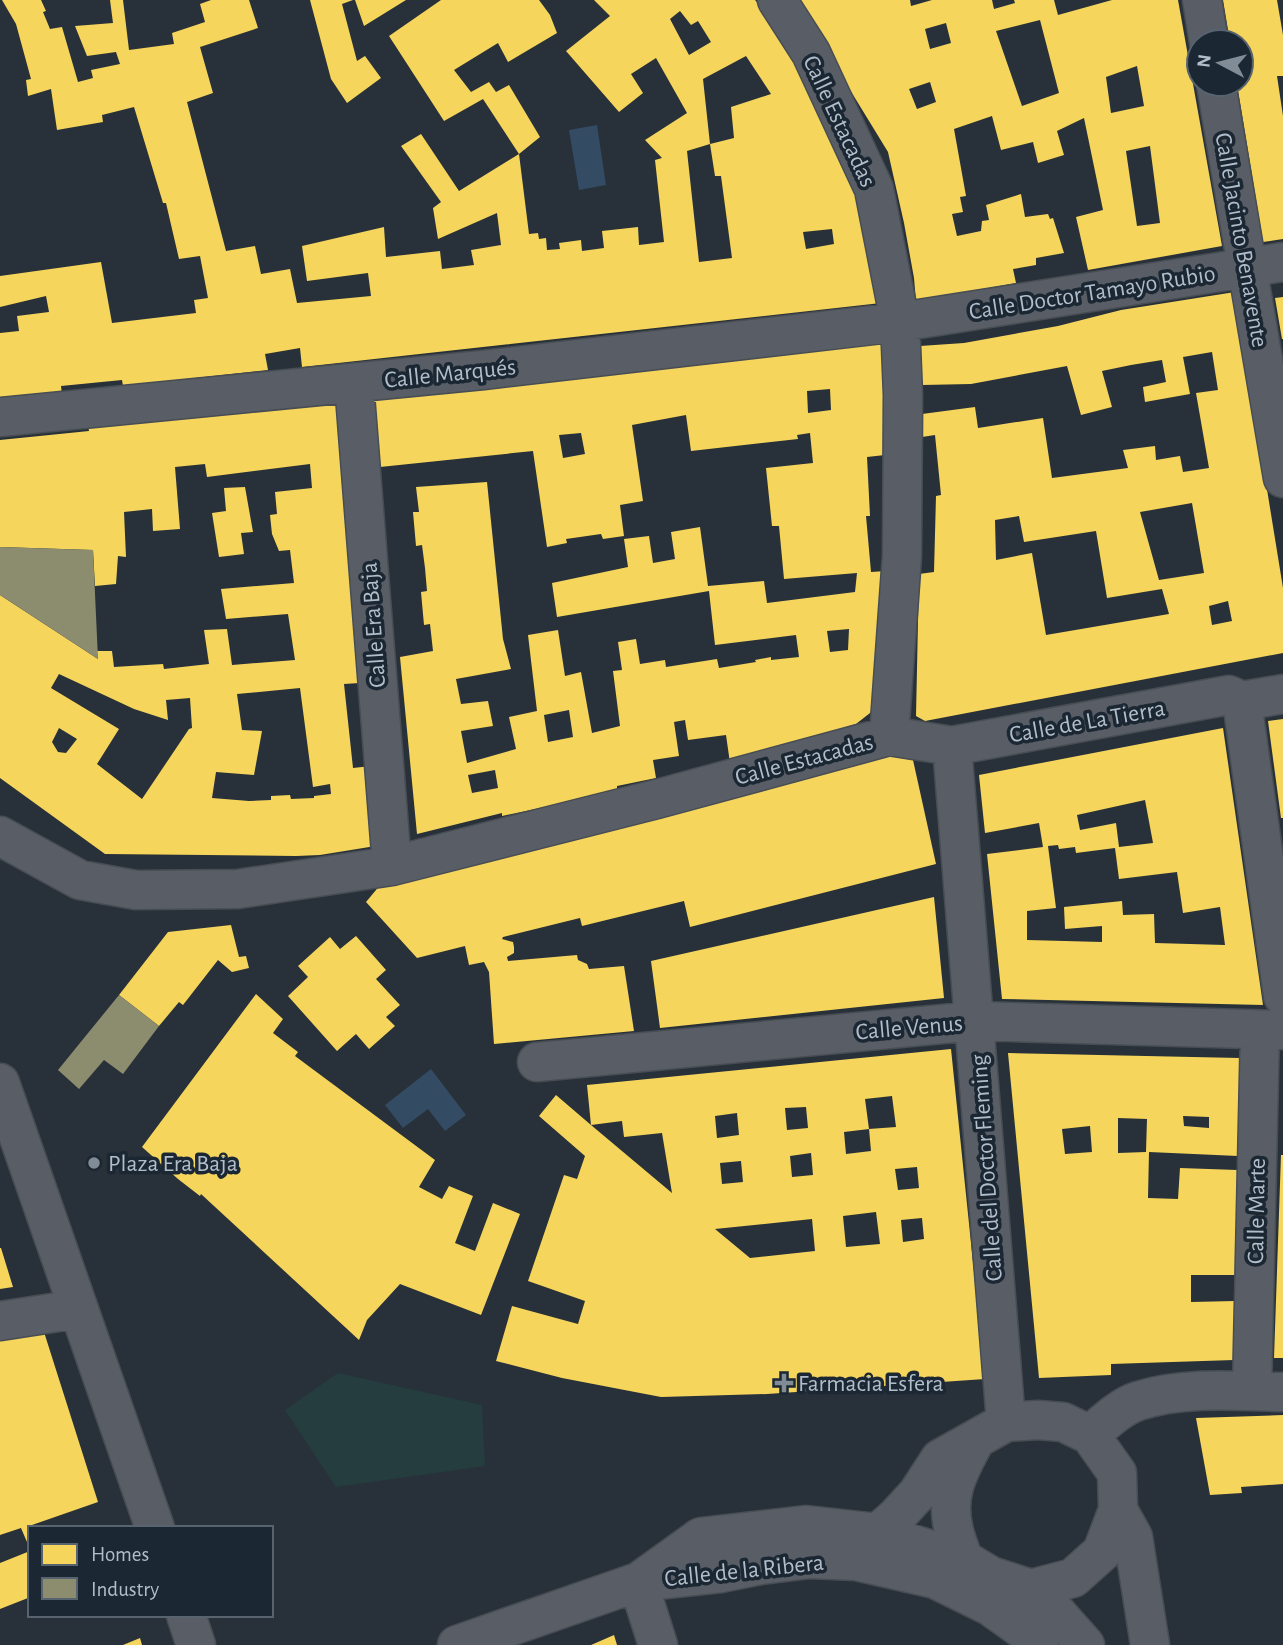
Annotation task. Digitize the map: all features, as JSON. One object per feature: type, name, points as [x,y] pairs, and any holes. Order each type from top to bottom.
[{"type":"street","name":"Calle Estacadas","points":[[0,836],[80,880],[136,890],[238,889],[392,866],[657,799],[889,736],[902,556],[903,395],[900,322],[873,189],[811,53],[777,0]]},
{"type":"street","points":[[1202,0],[1207,28]]},
{"type":"street","name":"Calle Jacinto Benavente","points":[[1220,98],[1265,265],[1283,478]]},
{"type":"street","name":"Calle Doctor Tamayo Rubio","points":[[900,322],[1265,265]]},
{"type":"street","name":"Calle Marqués","points":[[0,417],[354,383],[900,322]]},
{"type":"street","name":"Calle Era Baja","points":[[354,383],[392,866]]},
{"type":"street","name":"Calle de La Tierra","points":[[889,736],[952,746],[1229,695],[1242,701],[1283,694]]},
{"type":"street","points":[[1242,701],[1283,996]]},
{"type":"street","name":"Calle del Doctor Fleming","points":[[952,746],[975,1021],[991,1430]]},
{"type":"street","name":"Calle Venus","points":[[537,1062],[975,1021],[1271,1030]]},
{"type":"street","name":"Calle Marte","points":[[1267,1392],[1271,1030]]},
{"type":"street","points":[[0,1083],[154,1526]]},
{"type":"street","points":[[0,1321],[78,1310]]},
{"type":"street","points":[[1090,1435],[1136,1401],[1185,1391],[1267,1392]]},
{"type":"street","points":[[877,1533],[918,1493],[940,1459],[991,1430],[1038,1420],[1063,1422],[1090,1435],[1117,1473],[1118,1510],[1102,1552],[1073,1578],[1031,1590],[975,1588]]},
{"type":"street","points":[[975,1588],[956,1539],[950,1512],[956,1475],[991,1430]]},
{"type":"street","points":[[1118,1510],[1133,1537],[1150,1645]]},
{"type":"street","name":"Calle de la Ribera","points":[[638,1582],[701,1537],[806,1525],[877,1533],[975,1588],[1039,1645]]},
{"type":"street","name":"Calle de la Ribera","points":[[457,1645],[638,1582],[810,1559],[856,1561],[975,1588]]},
{"type":"street","points":[[975,1588],[991,1576],[1031,1590],[1053,1609],[1085,1645]]},
{"type":"street","points":[[638,1582],[658,1645]]},
{"type":"street","points":[[187,1617],[196,1645]]},
{"type":"green space","points":[[338,1373],[482,1405],[485,1466],[336,1487],[285,1410]]},
{"type":"water","points":[[597,125],[606,185],[579,190],[569,130]]},
{"type":"water","points":[[431,1069],[466,1115],[445,1131],[428,1109],[403,1128],[385,1105]]},
{"type":"building: Homes","points":[[2,0],[41,0],[50,29],[62,27],[78,82],[93,78],[91,70],[120,64],[116,52],[87,56],[75,26],[113,23],[110,0],[123,0],[129,50],[174,44],[172,33],[205,22],[200,4],[211,0],[249,0],[258,28],[200,47],[213,93],[187,102],[226,251],[255,246],[261,274],[290,269],[297,303],[371,296],[368,273],[307,281],[302,246],[384,227],[386,257],[440,251],[442,269],[474,265],[471,250],[501,245],[497,213],[438,239],[433,208],[441,202],[401,146],[421,134],[459,191],[519,154],[529,234],[538,233],[539,239],[546,238],[547,250],[560,249],[559,243],[581,240],[582,251],[604,248],[602,231],[638,227],[639,245],[664,242],[655,160],[662,158],[645,140],[687,113],[656,58],[631,74],[643,93],[619,112],[566,51],[610,16],[594,0],[755,0],[827,112],[859,191],[881,303],[302,367],[300,348],[265,354],[268,370],[123,386],[122,380],[61,386],[62,395],[0,401],[0,333],[19,331],[17,316],[49,312],[46,296],[0,307],[0,276],[101,262],[112,323],[196,313],[194,300],[208,298],[200,256],[179,259],[166,203],[163,203],[134,107],[102,115],[103,122],[57,130],[51,89],[28,96],[26,80],[31,79],[16,24]],"holes":[[[680,11],[691,25],[698,21],[711,42],[689,55],[670,19]],[[746,56],[771,94],[731,107],[734,138],[710,144],[703,79]],[[710,144],[715,176],[721,176],[732,258],[699,262],[687,151]],[[832,229],[834,244],[806,249],[803,232]]]},
{"type":"building: Homes","points":[[310,0],[353,0],[342,4],[357,61],[365,56],[381,78],[347,103],[331,79]]},
{"type":"building: Homes","points":[[355,0],[406,0],[364,26]]},
{"type":"building: Homes","points":[[441,0],[539,0],[550,15],[557,33],[508,62],[498,43],[454,70],[471,92],[489,82],[496,92],[509,85],[540,137],[519,154],[483,99],[444,121],[389,36]]},
{"type":"building: Homes","points":[[795,0],[910,0],[911,6],[932,0],[992,0],[994,9],[1015,3],[1014,0],[1054,0],[1058,15],[1112,0],[1178,0],[1185,39],[1185,98],[1196,98],[1222,246],[1088,270],[1076,217],[1103,210],[1084,118],[1057,131],[1064,155],[1038,163],[1033,142],[1001,150],[992,116],[954,129],[966,196],[960,197],[963,212],[952,214],[957,236],[981,231],[982,221],[989,220],[986,205],[1021,194],[1025,217],[1048,214],[1050,219],[1053,218],[1064,253],[1036,258],[1036,265],[1013,269],[1016,283],[916,301],[904,223],[888,152]],"holes":[[[1040,20],[1059,93],[1022,106],[996,31]],[[946,23],[951,43],[930,49],[925,29]],[[1137,66],[1144,106],[1111,113],[1106,77]],[[930,82],[936,102],[917,109],[909,89]],[[1150,146],[1160,223],[1137,226],[1126,151]]]},
{"type":"building: Homes","points":[[1223,0],[1277,0],[1283,35],[1283,76],[1277,76],[1283,116],[1283,239],[1263,242],[1239,98],[1255,98],[1255,28],[1228,28]]},
{"type":"building: Homes","points":[[1235,292],[1283,588],[1283,653],[925,721],[916,716],[919,574],[934,572],[936,496],[941,495],[935,435],[922,437],[922,414],[975,407],[978,428],[1043,418],[1052,478],[1128,468],[1123,450],[1155,446],[1156,460],[1180,456],[1183,472],[1209,468],[1196,393],[1218,390],[1212,352],[1183,357],[1190,394],[1145,402],[1143,387],[1166,382],[1162,360],[1131,365],[1102,371],[1112,407],[1081,415],[1067,366],[971,384],[922,385],[920,346],[964,343],[1058,326],[1121,310]],"holes":[[[1192,503],[1204,573],[1159,580],[1140,512]],[[1019,516],[1024,542],[1096,531],[1107,598],[1162,589],[1169,614],[1046,635],[1032,553],[996,560],[995,520]],[[1228,601],[1232,621],[1212,625],[1209,606]]]},
{"type":"building: Homes","points":[[1283,297],[1283,339],[1282,339],[1275,298]]},
{"type":"building: Homes","points":[[883,331],[894,454],[867,457],[870,516],[866,516],[871,572],[886,571],[873,707],[870,713],[856,724],[730,763],[726,735],[688,740],[685,720],[674,722],[679,756],[653,760],[656,778],[617,786],[617,792],[502,816],[502,813],[417,834],[400,657],[433,651],[430,624],[424,625],[421,592],[427,591],[422,545],[416,546],[413,512],[419,512],[416,487],[487,482],[503,639],[511,669],[456,679],[461,704],[488,701],[493,726],[461,731],[467,763],[516,749],[509,717],[537,711],[528,635],[558,630],[565,676],[581,672],[592,733],[620,726],[613,671],[622,670],[618,642],[636,639],[640,664],[665,660],[666,667],[717,659],[719,668],[771,657],[771,660],[799,657],[796,635],[715,645],[709,591],[557,617],[552,583],[628,567],[624,539],[649,536],[653,563],[675,559],[671,532],[700,527],[708,586],[764,581],[767,603],[855,592],[857,573],[784,579],[779,526],[772,526],[766,468],[813,463],[810,433],[797,435],[798,439],[691,451],[686,415],[632,425],[643,501],[620,505],[624,536],[603,539],[601,534],[566,539],[567,543],[547,547],[533,451],[380,467],[372,388]],"holes":[[[830,389],[831,410],[808,413],[807,391]],[[581,433],[585,454],[563,458],[559,435]],[[849,629],[848,650],[830,652],[827,631]],[[569,710],[573,737],[548,742],[544,715]],[[495,770],[498,788],[472,793],[468,775]]]},
{"type":"building: Homes","points":[[339,400],[375,682],[344,684],[353,768],[380,765],[388,844],[320,855],[296,856],[105,854],[0,778],[0,595],[98,659],[97,651],[112,651],[114,667],[163,664],[164,669],[209,664],[204,630],[227,629],[232,665],[295,660],[288,614],[226,619],[221,589],[294,583],[290,550],[279,551],[272,534],[270,515],[277,514],[275,492],[312,488],[310,464],[207,477],[205,464],[175,467],[180,529],[153,531],[152,509],[124,512],[126,557],[118,556],[116,584],[95,586],[93,550],[0,547],[0,440],[89,431],[88,425]],"holes":[[[59,674],[134,709],[168,720],[166,700],[190,698],[192,728],[142,799],[97,764],[119,729],[51,688]],[[300,688],[313,787],[330,784],[331,794],[291,799],[290,795],[271,796],[271,800],[249,801],[212,798],[216,772],[254,775],[262,731],[242,730],[237,694]],[[59,728],[77,739],[66,753],[58,752],[52,742]]]},
{"type":"building: Homes","points":[[245,487],[253,532],[241,533],[244,554],[219,557],[212,513],[226,511],[224,488]]},
{"type":"building: Homes","points":[[1283,719],[1283,818],[1281,818],[1268,721]]},
{"type":"building: Homes","points":[[1223,728],[1263,1005],[1002,999],[987,854],[1043,847],[1039,823],[985,833],[979,775]],"holes":[[[1145,800],[1153,843],[1119,847],[1116,823],[1080,830],[1077,815]],[[1058,845],[1059,849],[1075,847],[1076,853],[1115,848],[1119,879],[1177,872],[1183,913],[1220,907],[1225,945],[1155,943],[1154,914],[1123,915],[1122,901],[1064,907],[1065,929],[1102,926],[1102,942],[1027,940],[1027,911],[1056,908],[1048,846]]]},
{"type":"building: Homes","points":[[911,751],[936,864],[690,927],[684,901],[582,926],[580,918],[503,937],[502,939],[513,942],[514,953],[507,957],[508,961],[577,955],[578,960],[587,964],[589,969],[624,966],[634,1031],[494,1044],[489,972],[484,962],[469,965],[465,946],[417,958],[366,902],[381,884]]},
{"type":"building: Homes","points":[[934,897],[944,998],[660,1028],[651,961]]},
{"type":"building: Homes","points":[[231,925],[239,957],[246,956],[249,968],[232,972],[218,960],[183,1005],[179,1002],[159,1026],[119,995],[168,932]]},
{"type":"building: Homes","points":[[356,936],[386,970],[376,979],[400,1005],[386,1017],[395,1026],[369,1049],[356,1034],[337,1051],[288,996],[308,977],[298,966],[330,937],[340,949]]},
{"type":"building: Homes","points":[[256,994],[283,1019],[273,1033],[298,1052],[295,1056],[435,1160],[419,1187],[442,1199],[449,1186],[473,1196],[455,1243],[475,1251],[493,1203],[520,1214],[481,1315],[400,1284],[367,1320],[359,1340],[201,1194],[200,1196],[178,1179],[142,1147]]},
{"type":"building: Homes","points":[[951,1049],[985,1379],[767,1394],[661,1397],[562,1378],[496,1361],[512,1306],[578,1324],[585,1301],[528,1281],[564,1175],[577,1179],[585,1156],[539,1116],[556,1095],[591,1125],[587,1085]],"holes":[[[892,1096],[896,1127],[869,1129],[865,1099]],[[806,1107],[808,1128],[787,1130],[785,1108]],[[737,1113],[739,1135],[717,1138],[715,1116]],[[622,1121],[624,1137],[662,1133],[672,1193],[591,1125]],[[869,1129],[871,1151],[846,1154],[844,1132]],[[811,1153],[813,1175],[792,1177],[790,1156]],[[741,1161],[743,1182],[722,1184],[720,1163]],[[917,1167],[919,1188],[898,1190],[895,1169]],[[876,1212],[880,1244],[846,1247],[843,1216]],[[922,1218],[924,1239],[903,1242],[901,1220]],[[812,1219],[815,1251],[750,1258],[715,1229]]]},
{"type":"building: Homes","points":[[1008,1053],[1240,1058],[1238,1156],[1149,1152],[1148,1198],[1178,1199],[1180,1168],[1237,1170],[1236,1275],[1191,1275],[1191,1302],[1235,1301],[1234,1360],[1111,1364],[1111,1375],[1039,1378]],"holes":[[[1183,1116],[1209,1117],[1209,1128],[1184,1126]],[[1118,1118],[1147,1119],[1146,1152],[1118,1153]],[[1090,1126],[1092,1152],[1065,1154],[1062,1129]]]},
{"type":"building: Homes","points":[[1281,1155],[1283,1358],[1274,1358]]},
{"type":"building: Homes","points":[[1,1248],[13,1287],[0,1289]]},
{"type":"building: Homes","points":[[44,1332],[98,1502],[28,1526],[28,1544],[21,1528],[0,1535],[0,1339]]},
{"type":"building: Homes","points":[[1283,1415],[1283,1484],[1241,1487],[1242,1493],[1210,1495],[1196,1418]]},
{"type":"building: Homes","points":[[28,1552],[28,1598],[0,1609],[0,1563]]},
{"type":"building: Homes","points":[[614,1635],[617,1645],[591,1645]]},
{"type":"building: Homes","points":[[140,1638],[142,1645],[123,1645]]},
{"type":"building: Industry","points":[[0,547],[93,550],[98,659],[0,595]]},
{"type":"building: Industry","points":[[119,995],[159,1026],[123,1074],[104,1060],[79,1089],[58,1070]]},
{"type":"place","name":"Plaza Era Baja","points":[[94,1163]]},
{"type":"place","name":"Farmacia Esfera","points":[[784,1383]]}]
